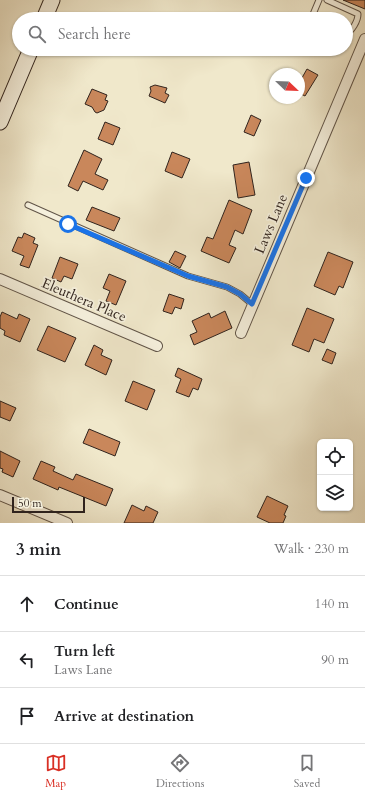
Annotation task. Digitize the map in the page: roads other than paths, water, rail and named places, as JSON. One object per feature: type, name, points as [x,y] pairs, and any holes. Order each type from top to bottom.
[{"type":"street","points":[[47,12],[52,0]]},
{"type":"street","name":"Laws Lane","points":[[241,333],[365,39]]},
{"type":"street","points":[[0,122],[28,56]]},
{"type":"street","name":"Eleuthera Place","points":[[0,279],[157,346]]},
{"type":"street","points":[[0,495],[67,523]]},
{"type":"lane","points":[[314,12],[320,0]]},
{"type":"lane","points":[[327,0],[358,14],[353,26]]},
{"type":"lane","points":[[28,206],[188,276],[227,287],[240,294],[252,304]]}]
